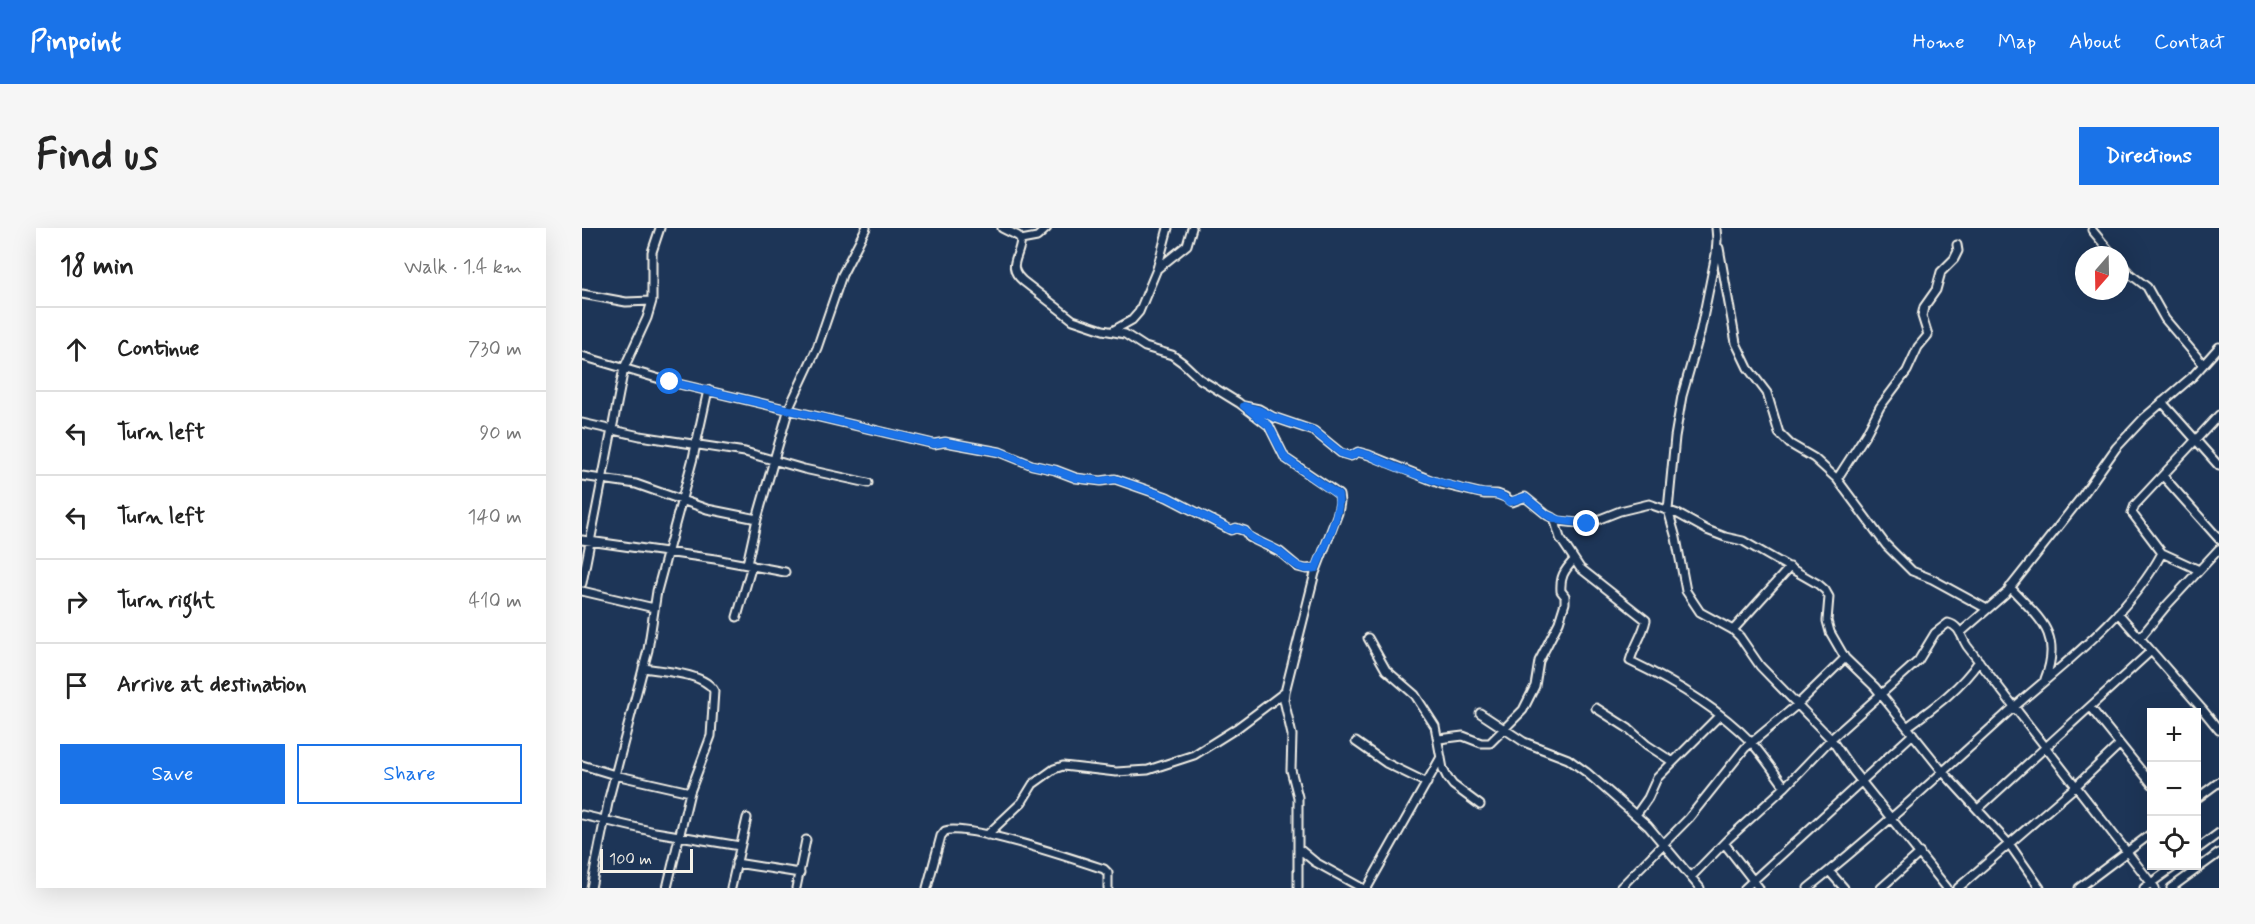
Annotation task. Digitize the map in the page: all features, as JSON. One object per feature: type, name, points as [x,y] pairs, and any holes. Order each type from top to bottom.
[{"type":"street","points":[[582,583],[624,368],[647,318],[652,301],[652,252],[660,228]]},
{"type":"street","points":[[737,617],[758,519],[789,408],[818,348],[843,275],[866,228]]},
{"type":"street","points":[[1002,228],[1021,240]]},
{"type":"street","points":[[1021,240],[1037,237],[1047,228]]},
{"type":"street","points":[[1114,330],[1132,320],[1138,312],[1157,269],[1168,228]]},
{"type":"street","points":[[1157,269],[1187,245],[1192,228]]},
{"type":"street","points":[[1716,228],[1736,343],[1748,368],[1767,393],[1779,433],[1790,444],[1814,458],[1837,479],[1886,545],[1912,571],[1932,579],[1987,609]]},
{"type":"street","points":[[2092,230],[2105,246]]},
{"type":"street","points":[[1021,240],[1014,264],[1016,274],[1073,320],[1103,330],[1114,330],[1145,347],[1172,355],[1200,379],[1244,406],[1269,426],[1285,458],[1338,495],[1340,502],[1338,513],[1316,568],[1284,700],[1292,725],[1291,770],[1298,798],[1298,888]]},
{"type":"street","points":[[1718,240],[1700,333],[1682,396],[1675,437],[1668,510],[1686,591],[1700,612],[1733,630],[1760,666],[1831,739],[1947,888]]},
{"type":"street","points":[[1837,479],[1866,434],[1880,406],[1907,371],[1918,347],[1928,335],[1922,316],[1924,307],[1936,290],[1941,272],[1954,259],[1958,245]]},
{"type":"street","points":[[2129,273],[2147,287],[2165,319],[2203,364]]},
{"type":"street","points":[[582,294],[626,302],[652,301]]},
{"type":"street","points":[[1960,633],[1998,601],[2010,587],[2080,499],[2116,448],[2219,347]]},
{"type":"street","points":[[582,356],[708,390],[934,444],[945,442],[1000,452],[1032,465],[1076,478],[1101,481],[1115,479],[1167,497],[1231,530],[1236,528],[1245,531],[1249,537],[1280,552],[1298,567],[1316,568]]},
{"type":"street","points":[[591,888],[604,820],[643,668],[667,552],[696,445],[708,390]]},
{"type":"street","points":[[2162,402],[2219,466]]},
{"type":"street","points":[[1244,406],[1314,431],[1341,453],[1351,456],[1358,452],[1369,455],[1441,484],[1484,494],[1505,496],[1509,502],[1525,497],[1554,518],[1587,524],[1634,506],[1649,504],[1668,510],[1707,530],[1743,541],[1790,567],[1825,590],[1829,597],[1827,621],[1830,632],[1845,658],[1881,694],[1943,772],[2010,845],[2040,888]]},
{"type":"street","points":[[2199,570],[2162,553],[2132,513],[2135,505],[2219,415]]},
{"type":"street","points":[[582,423],[611,430],[735,450],[868,483]]},
{"type":"street","points":[[582,476],[636,484],[707,509],[758,519]]},
{"type":"street","points":[[2163,476],[2219,539]]},
{"type":"street","points":[[1554,518],[1560,538],[1573,561],[1619,601],[1646,620],[1630,661],[1662,677],[1720,715],[1751,743],[1785,787]]},
{"type":"street","points":[[582,540],[785,572]]},
{"type":"street","points":[[2140,638],[2172,598],[2219,549]]},
{"type":"street","points":[[1808,888],[1892,818],[2118,613],[2141,588],[2162,553]]},
{"type":"street","points":[[1439,739],[1463,736],[1486,744],[1523,710],[1535,686],[1539,661],[1566,603],[1561,591],[1563,572],[1573,561]]},
{"type":"street","points":[[1733,630],[1790,567]]},
{"type":"street","points":[[2010,587],[2038,618],[2050,640],[2051,663],[2044,681]]},
{"type":"street","points":[[582,591],[654,608]]},
{"type":"street","points":[[2118,613],[2219,730]]},
{"type":"street","points":[[1691,877],[1785,787],[1831,739],[1918,661],[1935,633],[1948,623],[1954,624],[1979,661],[2150,886],[2170,870]]},
{"type":"street","points":[[1368,638],[1386,670],[1404,684],[1422,703],[1436,726],[1447,777],[1453,785],[1480,805]]},
{"type":"street","points":[[1978,809],[2151,651]]},
{"type":"street","points":[[1620,888],[1664,845],[1751,743],[1798,704],[1845,658]]},
{"type":"street","points":[[1907,727],[1941,702],[1979,661]]},
{"type":"street","points":[[643,668],[689,676],[707,682],[714,691],[711,736],[690,792],[667,888]]},
{"type":"street","points":[[987,835],[1022,802],[1033,784],[1054,769],[1063,766],[1116,772],[1148,770],[1194,755],[1237,728],[1285,692]]},
{"type":"street","points":[[2090,707],[2147,779]]},
{"type":"street","points":[[1596,708],[1673,762]]},
{"type":"street","points":[[1480,713],[1524,742],[1568,759],[1616,797],[1664,845],[1700,888]]},
{"type":"street","points":[[1636,815],[1648,798],[1657,778],[1720,715]]},
{"type":"street","points":[[1745,888],[1912,734]]},
{"type":"street","points":[[1356,742],[1408,775],[1426,783]]},
{"type":"street","points":[[1958,888],[2010,845],[2119,745]]},
{"type":"street","points":[[1367,888],[1441,757]]},
{"type":"street","points":[[582,765],[690,792]]},
{"type":"street","points":[[2201,795],[2219,782]]},
{"type":"street","points":[[582,815],[679,836],[740,846]]},
{"type":"street","points":[[731,888],[747,818]]},
{"type":"street","points":[[927,888],[938,845],[945,831],[953,829],[987,835],[1104,869],[1108,873],[1108,888]]},
{"type":"street","points":[[2201,846],[2219,833]]},
{"type":"street","points":[[2079,888],[2147,836]]},
{"type":"street","points":[[796,888],[806,840]]},
{"type":"street","points":[[1724,843],[1759,888]]},
{"type":"street","points":[[1298,848],[1315,862],[1362,888]]},
{"type":"street","points":[[1881,888],[1920,853]]},
{"type":"street","points":[[2171,888],[2219,853]]},
{"type":"street","points":[[736,863],[800,873]]},
{"type":"street","points":[[1829,871],[1844,888]]},
{"type":"route","points":[[670,382],[789,408],[934,444],[945,442],[1000,452],[1032,465],[1076,478],[1101,481],[1115,479],[1167,497],[1220,526],[1231,530],[1241,529],[1249,537],[1270,546],[1298,567],[1306,569],[1316,568],[1338,513],[1340,502],[1338,495],[1285,458],[1269,426],[1244,406],[1314,431],[1341,453],[1351,456],[1358,452],[1369,455],[1441,484],[1484,494],[1505,496],[1509,502],[1525,497],[1547,515],[1559,520],[1587,524]]}]
